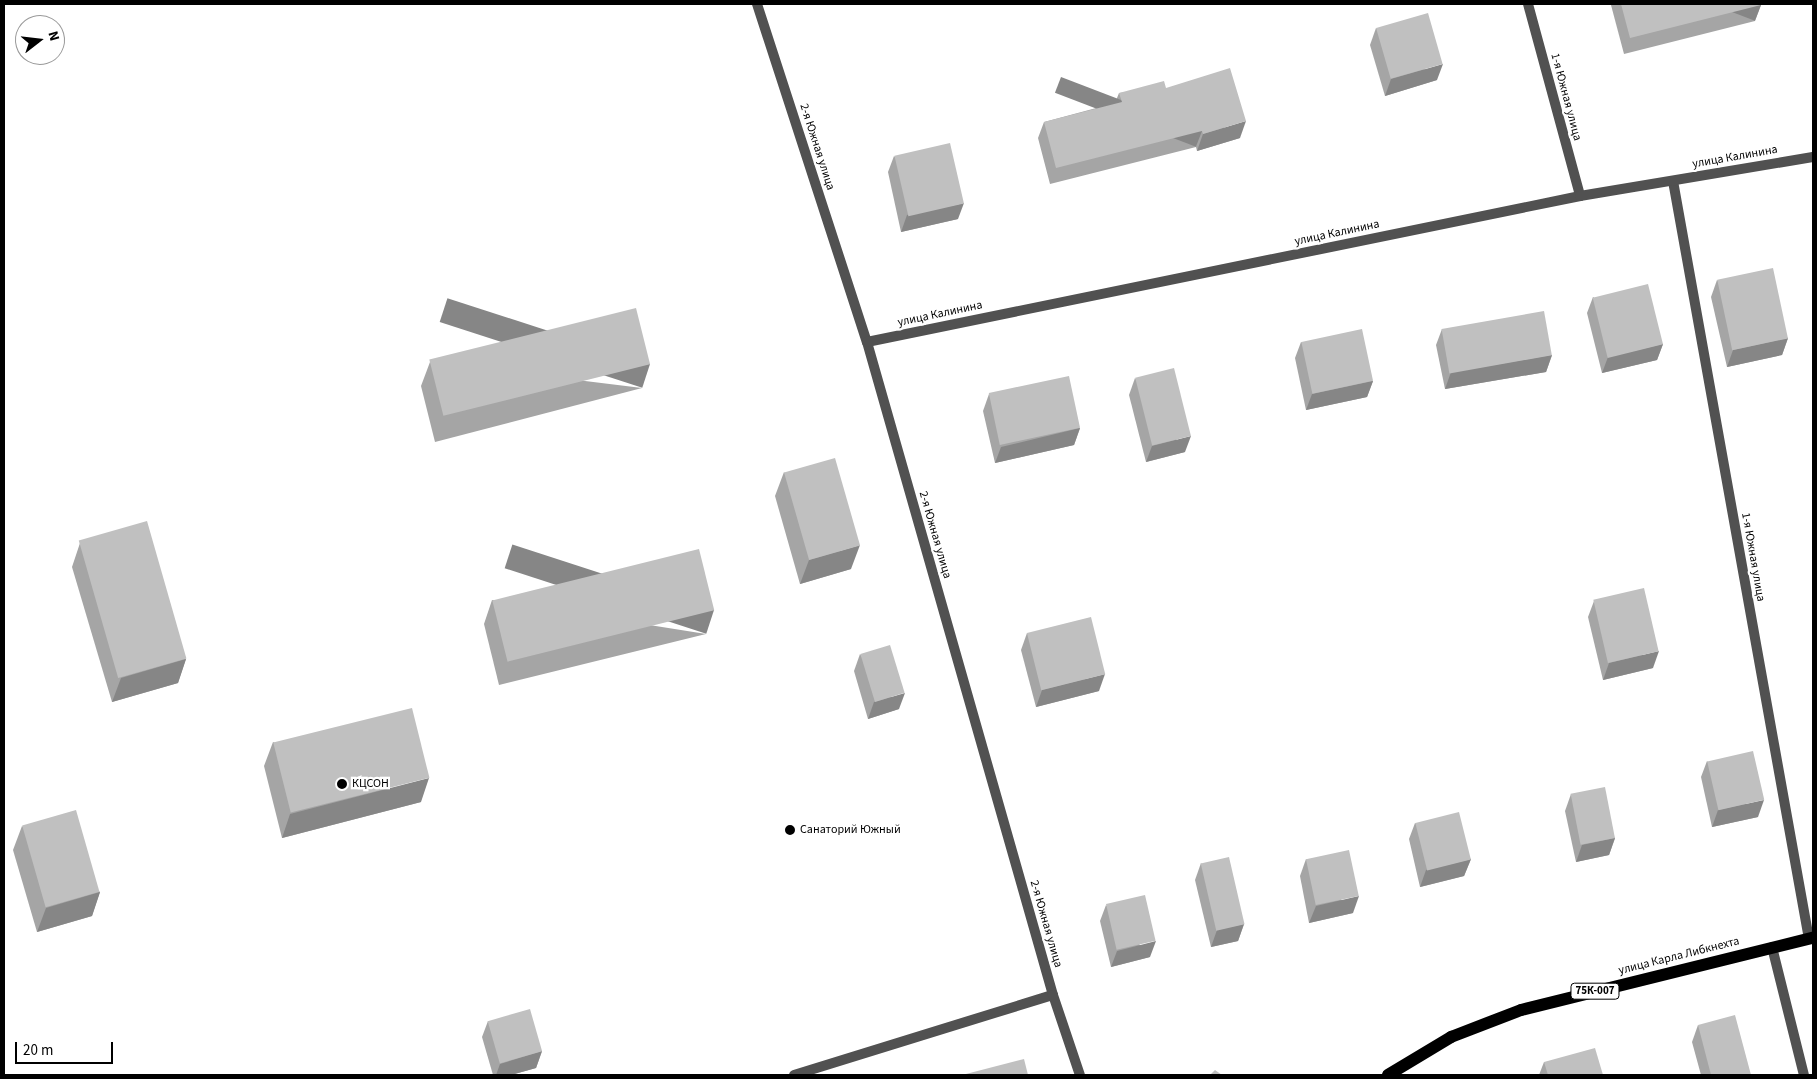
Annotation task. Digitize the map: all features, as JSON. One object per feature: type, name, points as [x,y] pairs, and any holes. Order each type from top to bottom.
[{"type":"main road","name":"улица Карла Либкнехта","points":[[1388,1075],[1452,1037],[1521,1010],[1811,938]]},
{"type":"street","name":"2-я Южная улица","points":[[757,4],[867,342],[1053,995],[1080,1075]]},
{"type":"street","name":"1-я Южная улица","points":[[1528,4],[1580,196]]},
{"type":"street","name":"улица Калинина","points":[[867,342],[1580,196],[1813,157]]},
{"type":"street","name":"1-я Южная улица","points":[[1673,181],[1811,938]]},
{"type":"street","points":[[1772,947],[1804,1075]]},
{"type":"street","points":[[794,1075],[1053,995]]},
{"type":"building","points":[[1621,4],[1761,4],[1761,5],[1630,38]]},
{"type":"building","points":[[1428,13],[1443,64],[1391,79],[1376,28]]},
{"type":"building","points":[[1230,68],[1246,121],[1203,134],[1202,131],[1056,168],[1044,122],[1122,102],[1119,93],[1164,81],[1166,88]]},
{"type":"building","points":[[950,143],[964,203],[908,216],[894,156]]},
{"type":"building","points":[[1773,268],[1788,338],[1732,350],[1717,280]]},
{"type":"building","points":[[1648,284],[1663,344],[1608,358],[1593,298]]},
{"type":"building","points":[[636,308],[650,364],[443,416],[429,360]]},
{"type":"building","points":[[1544,311],[1552,355],[1449,373],[1442,329]]},
{"type":"building","points":[[1362,329],[1373,381],[1312,394],[1301,342]]},
{"type":"building","points":[[1174,368],[1191,436],[1152,446],[1135,378]]},
{"type":"building","points":[[1069,376],[1080,428],[1000,445],[989,393]]},
{"type":"building","points":[[835,458],[860,545],[809,560],[784,473]]},
{"type":"building","points":[[147,521],[186,658],[118,678],[79,541]]},
{"type":"building","points":[[699,549],[714,610],[508,662],[492,601]]},
{"type":"building","points":[[1644,588],[1659,651],[1608,663],[1593,600]]},
{"type":"building","points":[[1091,617],[1105,674],[1041,690],[1027,633]]},
{"type":"building","points":[[890,645],[905,693],[875,702],[860,654]]},
{"type":"building","name":"КЦСОН","points":[[412,708],[429,778],[291,812],[273,743]]},
{"type":"building","points":[[1753,751],[1764,800],[1718,810],[1707,762]]},
{"type":"building","points":[[1605,787],[1615,838],[1581,845],[1571,794]]},
{"type":"building","points":[[76,810],[99,892],[46,907],[22,825]]},
{"type":"building","points":[[1459,812],[1471,860],[1427,870],[1415,823]]},
{"type":"building","points":[[1349,850],[1359,896],[1316,905],[1306,859]]},
{"type":"building","points":[[1229,857],[1245,924],[1216,931],[1201,864]]},
{"type":"building","points":[[1145,895],[1156,941],[1117,950],[1106,904]]},
{"type":"building","points":[[530,1009],[542,1051],[500,1063],[488,1021]]},
{"type":"building","points":[[1735,1015],[1751,1075],[1711,1075],[1698,1025]]},
{"type":"building","points":[[1595,1048],[1603,1075],[1548,1075],[1544,1062]]},
{"type":"building","points":[[1024,1059],[1028,1075],[962,1075]]},
{"type":"building","points":[[1215,1070],[1222,1075],[1210,1075]]},
{"type":"place","name":"КЦСОН","points":[[342,784]]},
{"type":"place","name":"Санаторий Южный","points":[[790,830]]}]
